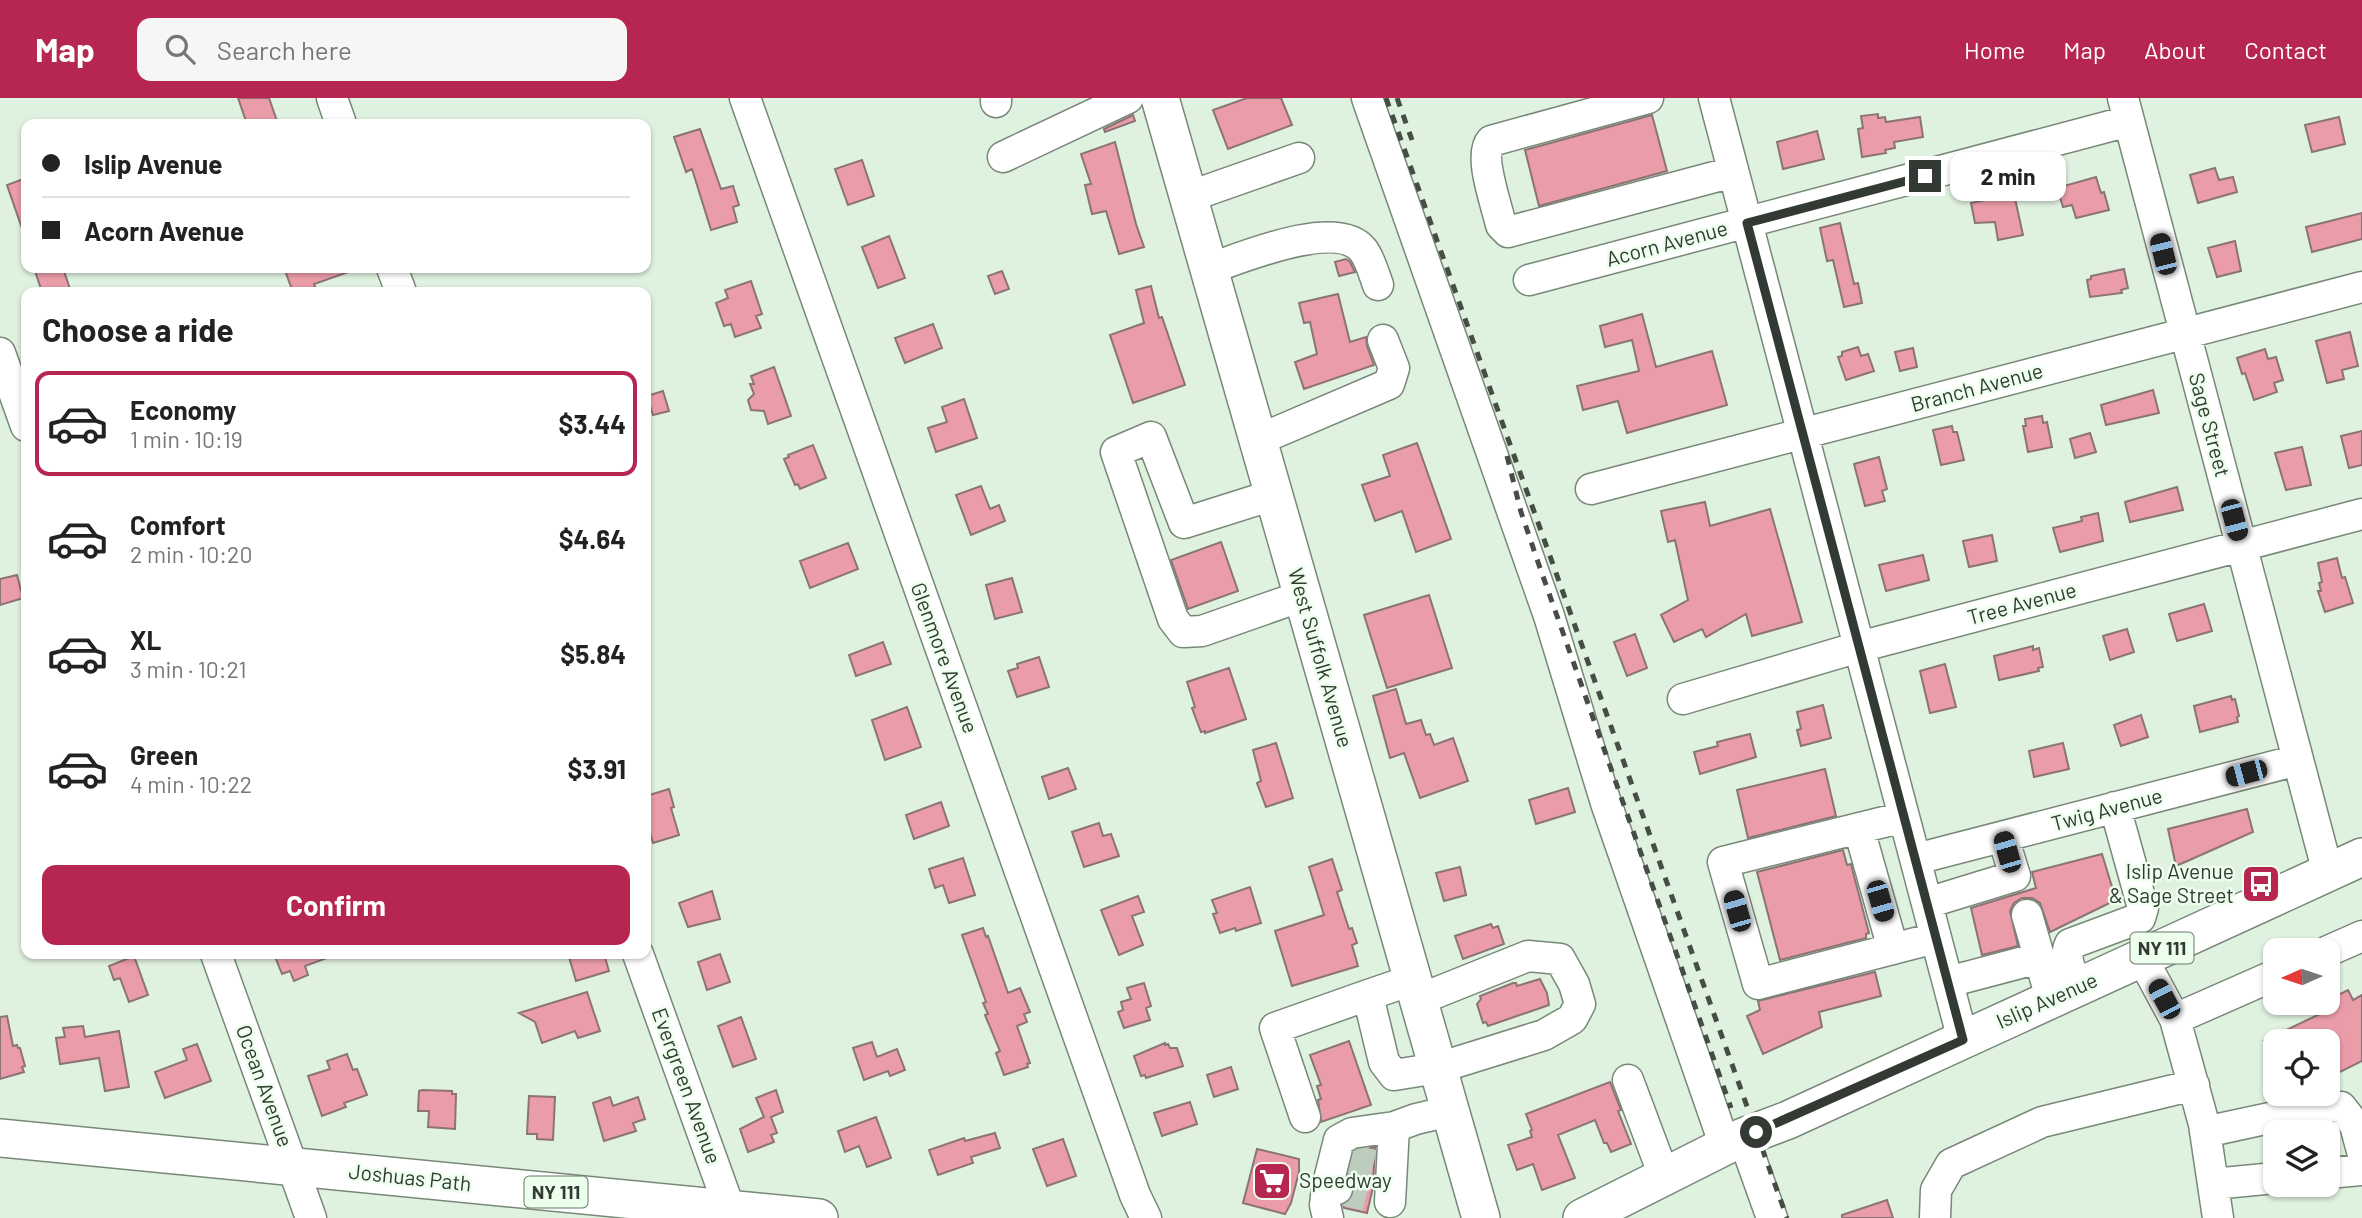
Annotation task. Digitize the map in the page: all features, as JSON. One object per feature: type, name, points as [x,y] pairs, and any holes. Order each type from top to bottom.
[{"type":"main road","name":"West Suffolk Avenue","points":[[1160,98],[1481,1218]]},
{"type":"main road","name":"Islip Avenue","points":[[1582,1218],[1734,1142],[2352,865]]},
{"type":"main road","name":"Joshuas Path","points":[[0,1138],[731,1213],[819,1218]]},
{"type":"street","points":[[332,98],[339,119]]},
{"type":"street","name":"Glenmore Avenue","points":[[745,98],[1146,1218]]},
{"type":"street","points":[[1003,157],[1128,98]]},
{"type":"street","points":[[1367,98],[1549,616],[1606,803],[1734,1142],[1772,1218]]},
{"type":"street","points":[[1648,98],[1491,141],[1487,146],[1486,161],[1501,225],[1508,232],[1733,172]]},
{"type":"street","points":[[1714,98],[1963,1040]]},
{"type":"street","name":"Acorn Avenue","points":[[1529,280],[1747,223],[2126,110]]},
{"type":"street","name":"Sage Street","points":[[2126,110],[2298,760],[2352,865]]},
{"type":"street","points":[[1188,197],[1299,158]]},
{"type":"street","points":[[1209,269],[1311,237],[1336,238],[1353,243],[1363,250],[1378,285]]},
{"type":"street","name":"Branch Avenue","points":[[1591,488],[1802,435],[2362,286]]},
{"type":"street","points":[[1258,440],[1389,384],[1394,368],[1383,340]]},
{"type":"street","points":[[0,353],[21,412]]},
{"type":"street","points":[[1273,495],[1184,523],[1151,437],[1116,452],[1173,619],[1183,632],[1202,631],[1302,596]]},
{"type":"street","name":"Tree Avenue","points":[[1683,699],[1859,647],[2362,514]]},
{"type":"street","name":"Twig Avenue","points":[[1916,859],[2298,760]]},
{"type":"street","points":[[2065,993],[2066,951],[2070,944],[2140,918],[2143,908],[2115,807]]},
{"type":"street","points":[[1905,817],[1723,862],[1758,984],[1935,938]]},
{"type":"street","points":[[1859,829],[1893,949]]},
{"type":"street","points":[[2003,837],[2039,958],[2065,993]]},
{"type":"street","points":[[1927,903],[2021,896]]},
{"type":"street","points":[[2340,946],[2362,936]]},
{"type":"street","points":[[1305,1117],[1275,1028],[1371,994],[1415,990],[1470,979],[1528,956],[1560,959],[1574,984],[1580,1004],[1572,1018],[1544,1035],[1438,1068],[1394,1074],[1384,1062],[1370,1004],[1371,994]]},
{"type":"street","points":[[1948,982],[2039,958]]},
{"type":"street","points":[[2142,958],[2175,1019],[2205,1132],[2218,1218]]},
{"type":"street","name":"Ocean Avenue","points":[[218,959],[311,1218]]},
{"type":"street","name":"Evergreen Avenue","points":[[640,959],[731,1213]]},
{"type":"street","points":[[2175,1019],[2263,980]]},
{"type":"street","points":[[1628,1080],[1664,1177]]},
{"type":"street","points":[[1935,1218],[1936,1191],[1951,1164],[2042,1122],[2194,1086]]},
{"type":"street","points":[[2205,1132],[2325,1106],[2341,1107],[2355,1125],[2362,1151]]},
{"type":"street","points":[[1328,1218],[1325,1205],[1339,1157],[1339,1140],[1352,1133],[1394,1127],[1450,1111]]},
{"type":"street","points":[[1384,1206],[1386,1168],[1394,1127]]},
{"type":"street","points":[[2340,1172],[2362,1170]]},
{"type":"street","points":[[2213,1184],[2263,1179]]},
{"type":"building","points":[[238,98],[269,98],[276,119],[245,119]]},
{"type":"building","points":[[1247,98],[1281,98],[1292,125],[1228,149],[1213,110]]},
{"type":"building","points":[[1878,114],[1878,118],[1885,117],[1886,122],[1920,117],[1923,137],[1894,142],[1895,148],[1885,150],[1886,153],[1862,157],[1858,129],[1863,128],[1861,116]]},
{"type":"building","points":[[1133,115],[1135,121],[1105,132],[1104,129]]},
{"type":"building","points":[[1652,115],[1667,171],[1539,206],[1525,150]]},
{"type":"building","points":[[2339,117],[2345,144],[2312,152],[2305,125]]},
{"type":"building","points":[[700,129],[721,189],[733,186],[739,205],[733,207],[737,222],[711,230],[692,169],[686,172],[674,137]]},
{"type":"building","points":[[1817,131],[1824,159],[1783,169],[1777,142]]},
{"type":"building","points":[[1115,142],[1144,247],[1119,254],[1106,211],[1092,214],[1085,185],[1091,184],[1081,154]]},
{"type":"building","points":[[862,160],[874,196],[848,205],[835,169]]},
{"type":"building","points":[[2215,168],[2219,180],[2233,177],[2237,192],[2198,203],[2190,175]]},
{"type":"building","points":[[2096,177],[2109,210],[2076,218],[2072,205],[2063,207],[2059,194],[2064,186]]},
{"type":"building","points":[[21,180],[21,225],[7,185]]},
{"type":"building","points":[[2014,194],[2023,235],[1998,240],[1995,222],[1975,223],[1971,203]]},
{"type":"building","points":[[2362,213],[2362,239],[2312,252],[2306,227]]},
{"type":"building","points":[[1840,223],[1854,284],[1858,283],[1862,303],[1844,307],[1833,260],[1827,261],[1820,228]]},
{"type":"building","points":[[889,236],[905,278],[878,288],[862,247]]},
{"type":"building","points":[[2235,241],[2241,271],[2217,277],[2208,248]]},
{"type":"building","points":[[1346,259],[1355,272],[1339,276],[1335,262]]},
{"type":"building","points":[[2124,269],[2128,288],[2121,290],[2122,293],[2090,297],[2087,280],[2091,279],[2091,276]]},
{"type":"building","points":[[1002,271],[1009,289],[995,294],[988,276]]},
{"type":"building","points":[[36,273],[65,273],[69,287],[40,287]]},
{"type":"building","points":[[286,273],[345,273],[314,284],[315,287],[291,287]]},
{"type":"building","points":[[751,281],[762,314],[756,316],[761,328],[735,337],[731,324],[724,326],[716,303],[728,298],[725,290]]},
{"type":"building","points":[[1151,286],[1159,318],[1162,317],[1185,385],[1133,403],[1110,335],[1144,323],[1136,290]]},
{"type":"building","points":[[1338,294],[1350,342],[1366,337],[1374,365],[1304,389],[1295,362],[1317,354],[1310,322],[1304,323],[1299,303]]},
{"type":"building","points":[[1642,314],[1656,367],[1712,351],[1727,405],[1627,433],[1618,401],[1583,410],[1577,386],[1639,371],[1632,340],[1605,347],[1600,326]]},
{"type":"building","points":[[933,324],[942,348],[905,363],[895,338]]},
{"type":"building","points":[[2350,332],[2358,366],[2342,370],[2344,379],[2327,383],[2316,341]]},
{"type":"building","points":[[1858,347],[1861,356],[1868,354],[1874,371],[1846,380],[1838,357],[1842,356],[1842,352]]},
{"type":"building","points":[[1913,348],[1917,367],[1900,371],[1895,352]]},
{"type":"building","points":[[2265,349],[2268,359],[2276,357],[2283,380],[2274,383],[2277,392],[2254,400],[2237,358]]},
{"type":"building","points":[[774,367],[791,416],[768,424],[764,411],[751,410],[748,400],[754,394],[750,384],[754,384],[751,376]]},
{"type":"building","points":[[2153,390],[2159,413],[2106,425],[2101,405]]},
{"type":"building","points":[[663,391],[669,411],[653,415],[651,395]]},
{"type":"building","points":[[964,399],[977,438],[936,452],[928,428],[947,422],[942,407]]},
{"type":"building","points":[[2042,416],[2043,423],[2047,422],[2052,447],[2028,452],[2023,426],[2026,426],[2025,419]]},
{"type":"building","points":[[1952,426],[1953,432],[1957,432],[1964,460],[1941,465],[1933,430]]},
{"type":"building","points":[[2362,431],[2362,465],[2349,468],[2341,436]]},
{"type":"building","points":[[2090,433],[2096,452],[2075,458],[2070,439]]},
{"type":"building","points":[[1417,443],[1451,539],[1416,552],[1402,511],[1375,521],[1362,485],[1390,476],[1383,455]]},
{"type":"building","points":[[813,445],[826,478],[800,489],[798,484],[795,485],[784,459]]},
{"type":"building","points":[[2302,447],[2311,485],[2286,490],[2275,453]]},
{"type":"building","points":[[1879,457],[1887,489],[1882,491],[1885,501],[1865,506],[1854,464]]},
{"type":"building","points":[[981,486],[990,509],[999,505],[1005,521],[971,535],[956,495]]},
{"type":"building","points":[[2177,487],[2183,510],[2130,522],[2125,502]]},
{"type":"building","points":[[1705,502],[1710,526],[1770,509],[1802,622],[1752,636],[1746,614],[1706,637],[1702,629],[1674,642],[1661,615],[1688,600],[1675,540],[1668,542],[1661,511]]},
{"type":"building","points":[[2098,513],[2103,541],[2060,552],[2053,528],[2082,521],[2081,517]]},
{"type":"building","points":[[1992,535],[1997,561],[1969,567],[1963,541]]},
{"type":"building","points":[[1221,542],[1238,591],[1188,609],[1171,560]]},
{"type":"building","points":[[848,543],[858,569],[810,588],[800,561]]},
{"type":"building","points":[[1923,555],[1929,580],[1886,591],[1879,565]]},
{"type":"building","points":[[2337,558],[2353,603],[2325,612],[2318,591],[2321,591],[2319,583],[2322,582],[2318,563]]},
{"type":"building","points":[[17,575],[21,599],[0,605],[0,579]]},
{"type":"building","points":[[1012,578],[1022,612],[995,619],[986,585]]},
{"type":"building","points":[[1429,595],[1452,668],[1387,688],[1364,615]]},
{"type":"building","points":[[2204,604],[2212,631],[2177,641],[2169,614]]},
{"type":"building","points":[[2127,629],[2134,652],[2110,660],[2103,636]]},
{"type":"building","points":[[1635,634],[1647,668],[1627,676],[1614,642]]},
{"type":"building","points":[[883,642],[891,664],[856,676],[849,655]]},
{"type":"building","points":[[2033,646],[2033,650],[2039,648],[2043,667],[2038,668],[2039,671],[1999,680],[1994,656]]},
{"type":"building","points":[[1039,657],[1049,687],[1017,697],[1008,671],[1018,668],[1017,664]]},
{"type":"building","points":[[1945,664],[1956,707],[1930,713],[1920,671]]},
{"type":"building","points":[[1229,668],[1246,719],[1201,732],[1192,708],[1195,707],[1187,682]]},
{"type":"building","points":[[1396,689],[1406,724],[1421,720],[1426,735],[1430,734],[1434,745],[1453,738],[1468,781],[1420,798],[1404,753],[1390,758],[1373,696]]},
{"type":"building","points":[[2231,696],[2232,700],[2235,699],[2238,722],[2200,732],[2194,706]]},
{"type":"building","points":[[1823,705],[1831,738],[1801,746],[1797,730],[1801,729],[1797,712]]},
{"type":"building","points":[[907,707],[921,747],[885,760],[872,720]]},
{"type":"building","points":[[2141,715],[2148,737],[2121,746],[2114,725]]},
{"type":"building","points":[[1750,734],[1756,757],[1700,774],[1694,752],[1718,746],[1717,742]]},
{"type":"building","points":[[1276,743],[1293,798],[1266,807],[1257,783],[1261,781],[1253,750]]},
{"type":"building","points":[[2063,743],[2069,769],[2034,777],[2029,751]]},
{"type":"building","points":[[1068,768],[1076,789],[1049,799],[1042,777]]},
{"type":"building","points":[[1825,769],[1836,816],[1748,838],[1737,790]]},
{"type":"building","points":[[1568,788],[1575,812],[1536,824],[1529,800]]},
{"type":"building","points":[[669,789],[679,835],[653,843],[651,794]]},
{"type":"building","points":[[941,802],[949,826],[914,839],[906,815]]},
{"type":"building","points":[[2247,809],[2253,832],[2176,866],[2168,829]]},
{"type":"building","points":[[1099,823],[1103,836],[1111,834],[1119,856],[1084,867],[1072,832]]},
{"type":"building","points":[[1843,850],[1847,865],[1851,864],[1869,933],[1866,938],[1780,960],[1757,872]]},
{"type":"building","points":[[2102,854],[2116,900],[2050,932],[2040,903],[2032,898],[2022,898],[2014,903],[2010,911],[2018,946],[1982,955],[1971,908],[2036,888],[2032,872]]},
{"type":"building","points":[[963,858],[975,895],[949,903],[943,885],[935,888],[929,869]]},
{"type":"building","points":[[1332,859],[1342,890],[1337,892],[1349,929],[1352,928],[1357,943],[1352,945],[1358,966],[1292,986],[1275,931],[1324,915],[1309,867]]},
{"type":"building","points":[[1460,867],[1466,895],[1444,901],[1436,873]]},
{"type":"building","points":[[1250,887],[1261,923],[1220,933],[1213,914],[1217,913],[1212,900]]},
{"type":"building","points":[[712,891],[720,919],[688,927],[679,903]]},
{"type":"building","points":[[1138,896],[1144,912],[1132,916],[1143,945],[1119,955],[1101,910]]},
{"type":"building","points":[[1491,924],[1493,928],[1498,926],[1504,944],[1463,959],[1455,936]]},
{"type":"building","points":[[983,928],[1008,993],[1020,988],[1030,1012],[1024,1014],[1027,1022],[1017,1026],[1030,1063],[1027,1064],[1028,1067],[1004,1075],[996,1053],[1000,1051],[985,1015],[988,1014],[983,1003],[986,1002],[962,935]]},
{"type":"building","points":[[720,954],[730,982],[707,990],[698,962]]},
{"type":"building","points":[[126,959],[135,959],[148,995],[129,1002],[120,978],[114,980],[109,966]]},
{"type":"building","points":[[276,959],[324,959],[305,966],[308,975],[294,981],[290,971],[282,974]]},
{"type":"building","points":[[570,959],[605,959],[609,971],[576,981]]},
{"type":"building","points":[[1875,972],[1881,996],[1819,1012],[1822,1027],[1763,1054],[1747,1016],[1760,1010],[1758,1001]]},
{"type":"building","points":[[1540,979],[1549,1005],[1488,1026],[1486,1022],[1483,1023],[1477,1004],[1480,996],[1513,983],[1517,986]]},
{"type":"building","points":[[1144,983],[1151,1006],[1146,1008],[1150,1020],[1124,1028],[1118,1012],[1123,1010],[1121,1002],[1131,999],[1127,988]]},
{"type":"building","points":[[2348,990],[2353,1000],[2362,995],[2362,1061],[2340,1072],[2340,1029],[2288,1029],[2318,1015],[2340,1015],[2340,994]]},
{"type":"building","points":[[587,992],[600,1031],[578,1038],[575,1031],[542,1043],[535,1022],[519,1013]]},
{"type":"building","points":[[7,1016],[13,1046],[20,1048],[25,1066],[22,1067],[24,1072],[0,1079],[0,1017]]},
{"type":"building","points":[[741,1017],[756,1059],[733,1067],[718,1026]]},
{"type":"building","points":[[83,1026],[85,1037],[119,1031],[129,1087],[105,1091],[99,1058],[60,1064],[56,1038],[65,1037],[63,1028]]},
{"type":"building","points":[[1349,1041],[1371,1105],[1321,1122],[1318,1100],[1321,1099],[1317,1086],[1321,1085],[1310,1055]]},
{"type":"building","points":[[872,1042],[877,1057],[897,1049],[905,1070],[890,1076],[888,1071],[864,1080],[853,1048]]},
{"type":"building","points":[[1165,1043],[1170,1048],[1177,1048],[1183,1066],[1146,1078],[1145,1075],[1141,1076],[1134,1056]]},
{"type":"building","points":[[197,1044],[211,1081],[165,1098],[155,1072],[187,1060],[183,1049]]},
{"type":"building","points":[[347,1054],[353,1070],[357,1069],[367,1095],[344,1103],[346,1107],[322,1116],[308,1076],[330,1069],[327,1061]]},
{"type":"building","points":[[1231,1067],[1238,1089],[1214,1097],[1207,1075]]},
{"type":"building","points":[[1610,1082],[1631,1144],[1611,1152],[1607,1143],[1604,1143],[1595,1120],[1558,1135],[1575,1178],[1542,1190],[1533,1164],[1517,1170],[1508,1145],[1532,1137],[1526,1114]]},
{"type":"building","points":[[776,1090],[783,1112],[771,1117],[777,1133],[771,1135],[774,1142],[748,1152],[740,1129],[764,1117],[756,1098]]},
{"type":"building","points":[[419,1091],[452,1091],[452,1094],[456,1094],[455,1129],[428,1127],[429,1111],[418,1111]]},
{"type":"building","points":[[529,1096],[555,1097],[553,1140],[537,1139],[537,1134],[527,1134]]},
{"type":"building","points":[[610,1097],[613,1106],[638,1097],[645,1119],[633,1123],[636,1131],[604,1141],[593,1103]]},
{"type":"building","points":[[1190,1102],[1197,1124],[1162,1136],[1154,1113]]},
{"type":"building","points":[[876,1117],[891,1158],[867,1167],[859,1146],[845,1152],[838,1131]]},
{"type":"building","points":[[995,1133],[1000,1148],[971,1157],[973,1163],[938,1175],[929,1150],[964,1138],[965,1141]]},
{"type":"building","points":[[1063,1139],[1076,1176],[1047,1186],[1033,1149]]},
{"type":"building","points":[[1375,1147],[1373,1187],[1367,1213],[1344,1208],[1343,1205],[1351,1200],[1354,1191],[1353,1182],[1348,1176],[1354,1152]]},
{"type":"building","points":[[1257,1149],[1299,1159],[1299,1172],[1291,1203],[1285,1214],[1243,1203]]},
{"type":"building","points":[[1887,1200],[1893,1218],[1842,1218],[1842,1215]]},
{"type":"tunnel","points":[[1344,1158],[1378,1166]]},
{"type":"tunnel","points":[[1337,1189],[1371,1197]]},
{"type":"railway","points":[[1386,98],[1787,1218]]},
{"type":"railway","points":[[1397,98],[1412,140]]},
{"type":"railway","points":[[1507,456],[1521,512],[1539,565],[1731,1108]]},
{"type":"place","name":"Islip Avenue & Sage Street","points":[[2261,884]]},
{"type":"place","name":"Speedway","points":[[1272,1181]]},
{"type":"route","points":[[1756,1132],[1963,1040],[1747,223],[1925,176]]}]
